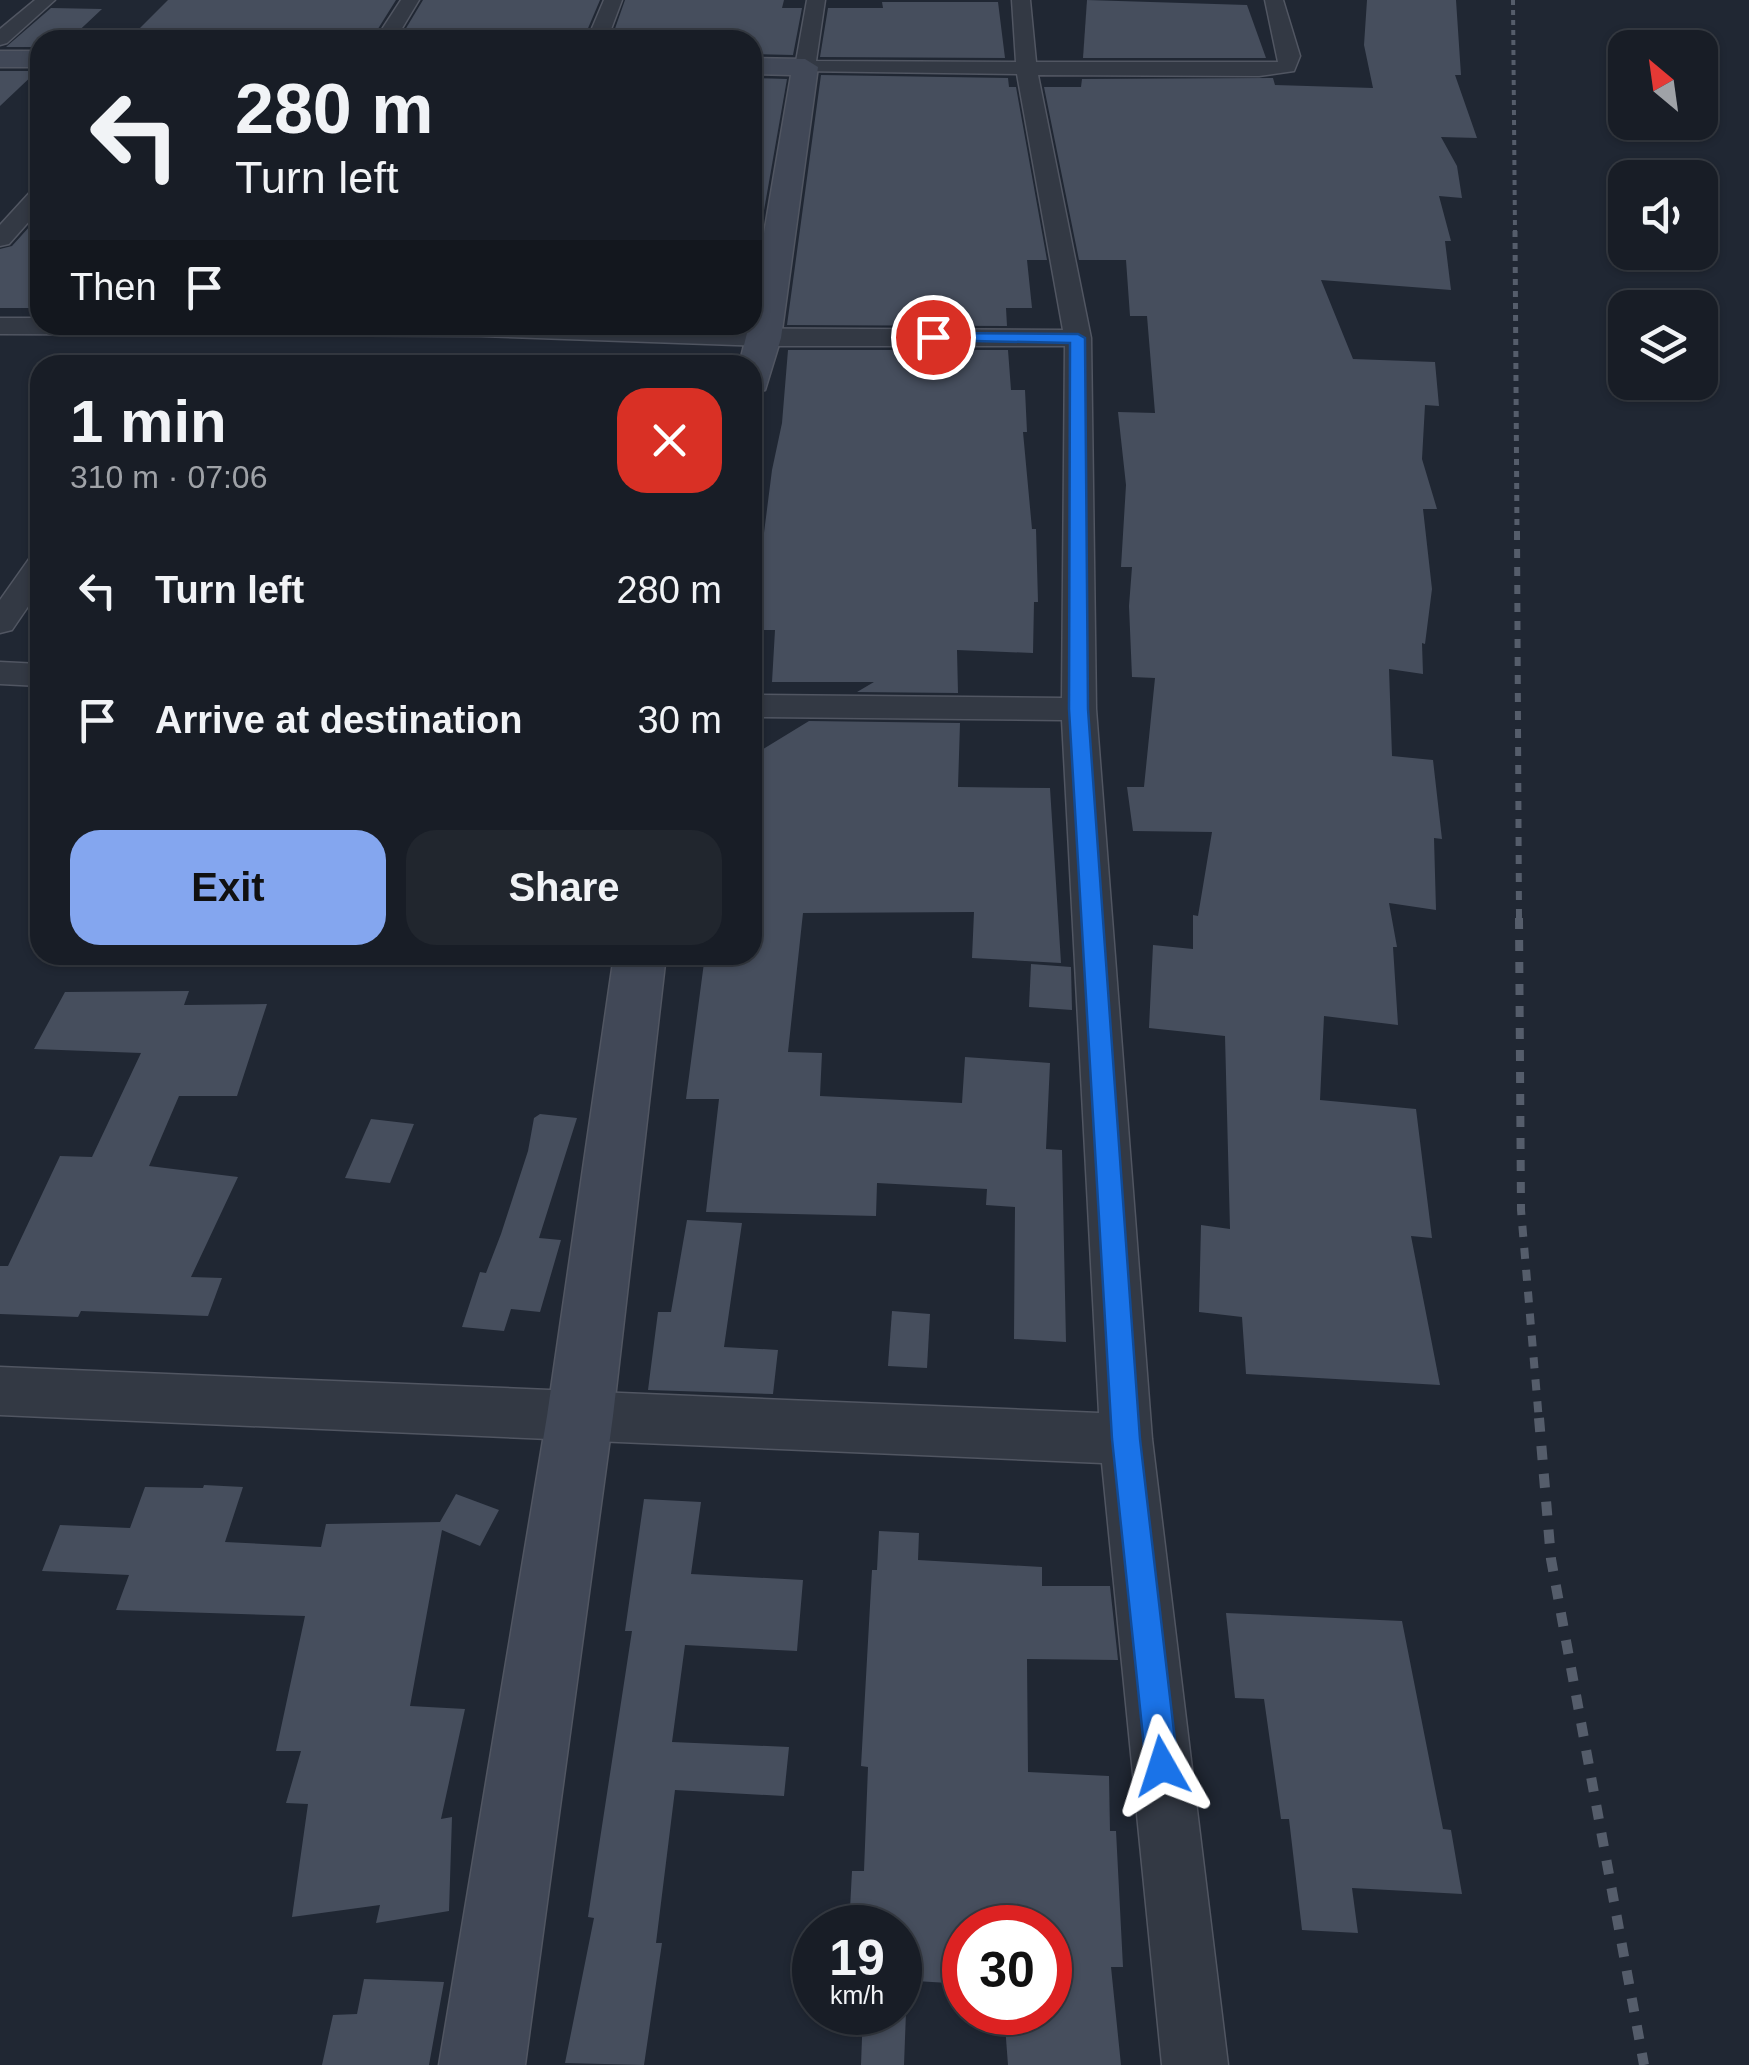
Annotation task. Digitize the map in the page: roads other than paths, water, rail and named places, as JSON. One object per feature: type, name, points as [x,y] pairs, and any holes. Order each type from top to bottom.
[{"type":"street","points":[[0,38],[46,0]]},
{"type":"street","points":[[392,30],[410,0]]},
{"type":"street","points":[[601,30],[613,0]]},
{"type":"street","points":[[759,355],[816,0]]},
{"type":"street","points":[[1021,0],[1026,67],[1078,338],[1079,709],[1126,1439],[1195,2065]]},
{"type":"street","points":[[762,66],[1286,67],[1290,56],[1274,0]]},
{"type":"street","points":[[0,59],[30,59]]},
{"type":"street","points":[[0,239],[30,206]]},
{"type":"street","points":[[0,326],[30,326]]},
{"type":"street","points":[[189,353],[201,335]]},
{"type":"street","points":[[687,335],[1078,338]]},
{"type":"street","points":[[0,623],[30,580]]},
{"type":"street","points":[[0,673],[30,674]]},
{"type":"street","points":[[762,706],[1079,709]]},
{"type":"street","points":[[482,2065],[580,1416],[639,965]]},
{"type":"street","points":[[0,1391],[1126,1439]]},
{"type":"railway","points":[[1513,0],[1515,234]]},
{"type":"railway","points":[[1515,231],[1517,534]]},
{"type":"railway","points":[[1517,531],[1519,921]]},
{"type":"railway","points":[[1519,918],[1521,1210],[1539,1421]]},
{"type":"railway","points":[[1539,1418],[1551,1559],[1644,2065]]}]
